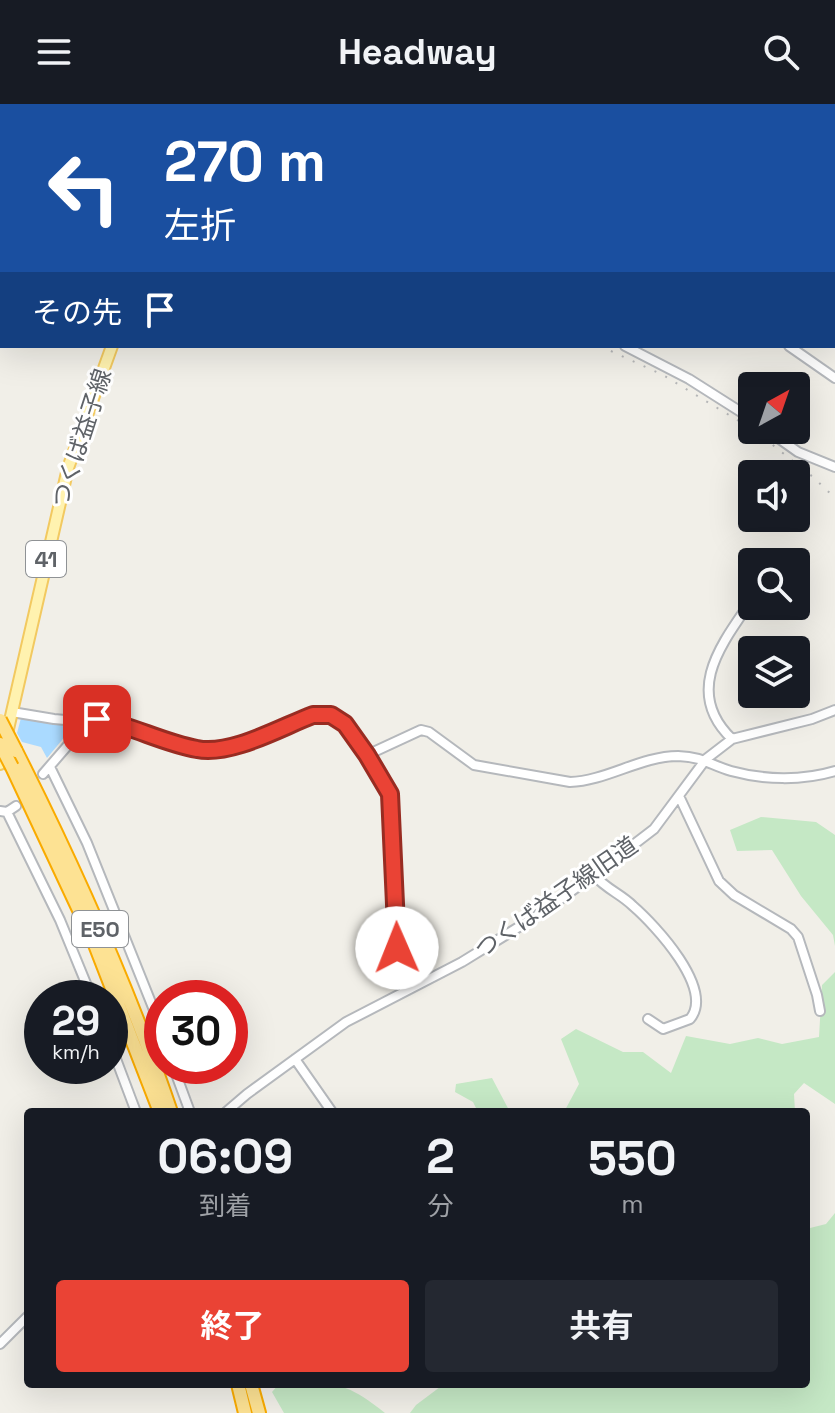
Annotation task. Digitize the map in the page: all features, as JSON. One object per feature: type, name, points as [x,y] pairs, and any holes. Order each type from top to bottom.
[{"type":"highway","name":"E50","points":[[0,720],[45,809],[103,937],[170,1108]]},
{"type":"highway","name":"E50","points":[[0,744],[6,766],[94,942],[158,1108]]},
{"type":"highway","points":[[239,1388],[245,1413]]},
{"type":"highway","points":[[252,1388],[259,1413]]},
{"type":"main road","name":"つくば益子線","points":[[6,766],[12,712],[65,477],[111,348]]},
{"type":"street","points":[[629,348],[689,379],[738,410]]},
{"type":"street","points":[[792,348],[835,378]]},
{"type":"street","points":[[787,444],[835,467]]},
{"type":"street","points":[[732,739],[713,710],[707,683],[717,654],[739,620]]},
{"type":"street","name":"つくば益子線旧道","points":[[231,1108],[346,1022],[462,962],[535,917],[594,875],[654,829],[706,759],[732,739],[812,719],[835,710]]},
{"type":"street","points":[[12,712],[35,718],[114,722],[197,749],[220,750],[313,715],[325,713],[338,718],[367,755],[390,794],[397,923],[396,964],[405,991]]},
{"type":"street","points":[[88,722],[46,770],[87,843],[144,985]]},
{"type":"street","points":[[367,755],[421,730],[429,732],[474,765],[570,782],[580,782],[664,757],[706,759],[728,771],[767,777],[812,778],[835,771]]},
{"type":"street","points":[[679,796],[719,881],[734,895],[791,929],[798,937],[820,1011]]},
{"type":"street","points":[[16,806],[3,812],[60,920],[85,980]]},
{"type":"street","points":[[594,875],[635,907],[665,937],[697,992],[697,1004],[690,1019],[663,1029],[648,1019]]},
{"type":"street","points":[[295,1059],[329,1108]]},
{"type":"street","points":[[125,1084],[134,1108]]},
{"type":"street","points":[[180,1084],[189,1108]]},
{"type":"street","points":[[0,1344],[24,1320]]},
{"type":"green space","points":[[761,817],[816,822],[835,835],[835,946],[833,935],[801,896],[772,850],[737,851],[730,830]]},
{"type":"green space","points":[[835,972],[835,1104],[804,1083],[794,1094],[795,1108],[566,1108],[579,1084],[561,1039],[576,1029],[623,1052],[643,1052],[671,1073],[686,1036],[730,1044],[758,1038],[782,1044],[819,1037],[822,985]]},
{"type":"green space","points":[[492,1078],[508,1108],[476,1108],[473,1102],[455,1092],[456,1084]]},
{"type":"green space","points":[[835,1213],[835,1413],[410,1413],[439,1388],[810,1388],[810,1228],[826,1224]]},
{"type":"green space","points":[[276,1388],[346,1388],[385,1413],[284,1413],[272,1392]]},
{"type":"water","points":[[21,718],[70,726],[47,758],[41,747],[22,742],[17,733]]},
{"type":"railway","points":[[604,348],[663,375],[738,421]]},
{"type":"railway","points":[[772,444],[835,498]]},
{"type":"route","points":[[97,719],[197,749],[220,750],[320,713],[338,718],[367,755],[390,794],[397,948]]}]
